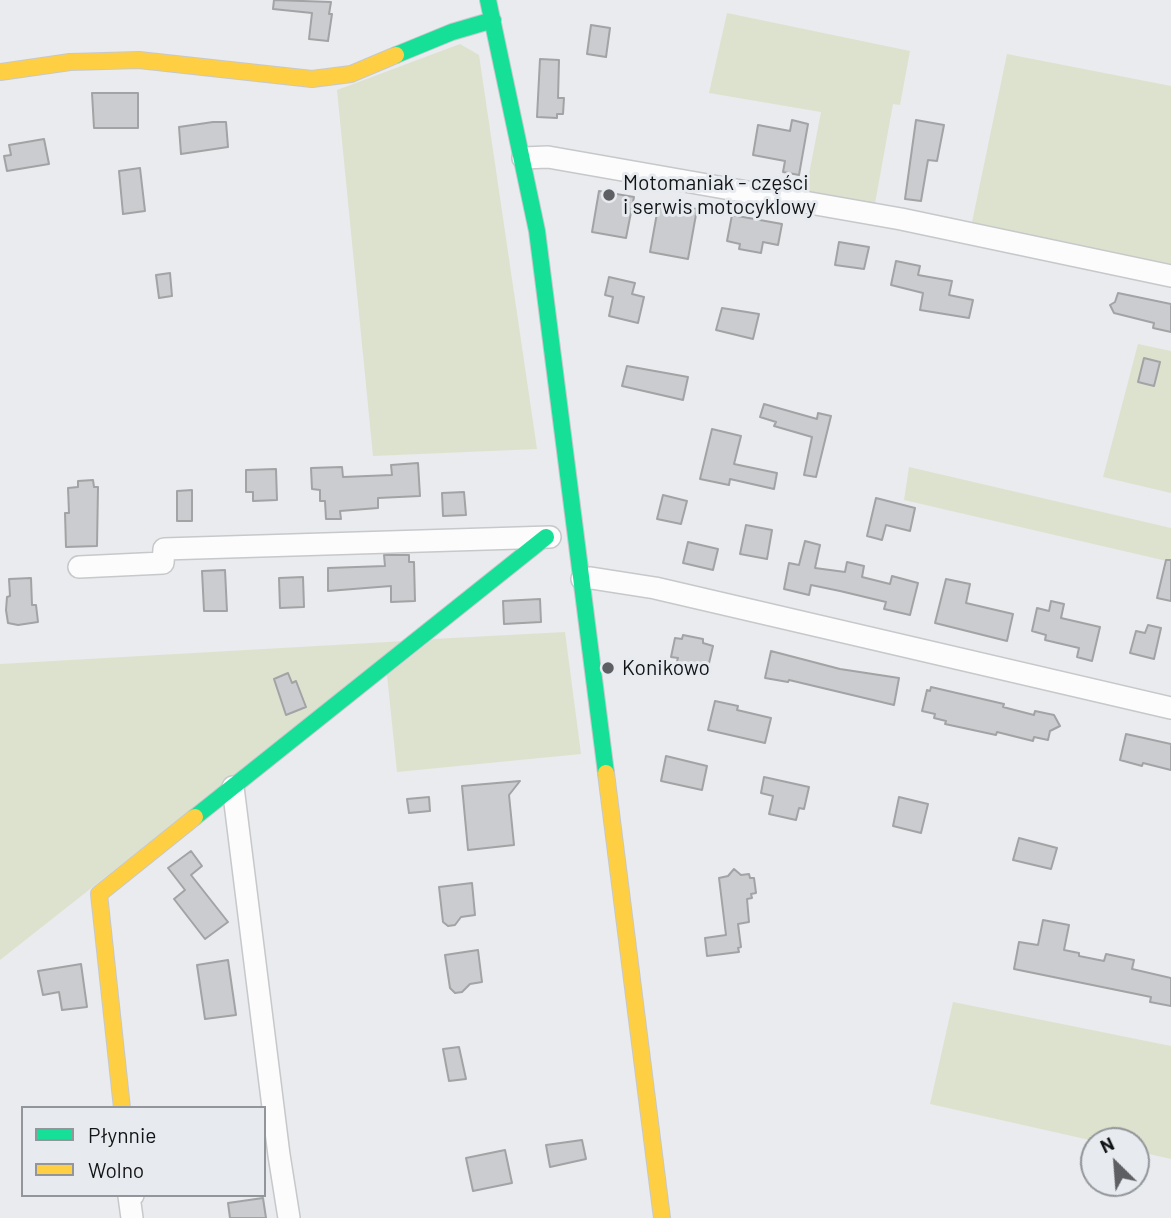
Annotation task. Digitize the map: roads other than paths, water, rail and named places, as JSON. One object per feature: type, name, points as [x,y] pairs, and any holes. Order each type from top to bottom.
[{"type":"street","points":[[488,0],[523,158],[542,264],[663,1218]]},
{"type":"street","points":[[0,72],[81,60],[133,58],[309,79],[334,79],[452,32],[493,20]]},
{"type":"street","points":[[523,158],[548,157],[901,219],[1171,276]]},
{"type":"street","points":[[79,567],[163,563],[164,549],[576,536]]},
{"type":"street","points":[[122,1106],[99,894],[546,537]]},
{"type":"street","points":[[582,579],[655,588],[1171,708]]},
{"type":"street","points":[[233,787],[265,1106]]},
{"type":"street","points":[[266,1112],[272,1171],[289,1218]]},
{"type":"street","points":[[131,1197],[132,1218]]},
{"type":"place","name":"Motomaniak - części i serwis motocyklowy","points":[[609,195]]},
{"type":"place","name":"Konikowo","points":[[608,668]]}]
